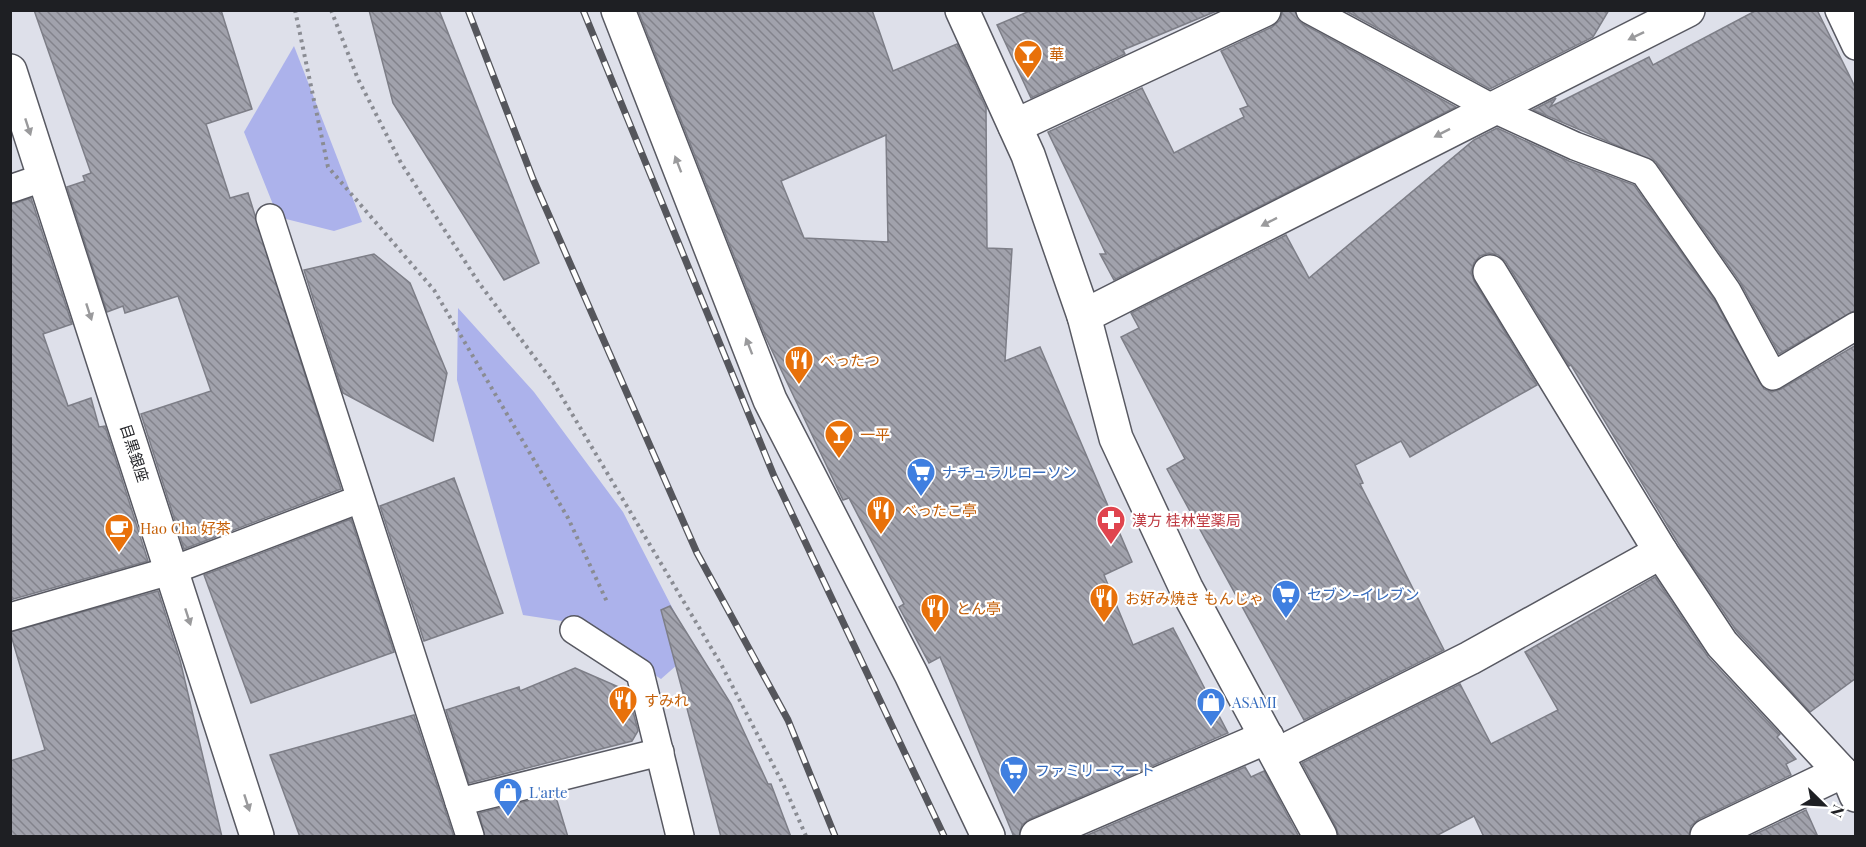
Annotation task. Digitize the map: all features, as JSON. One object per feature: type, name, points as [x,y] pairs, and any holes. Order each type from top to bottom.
[{"type":"street","points":[[618,10],[770,400],[911,674],[988,837]]},
{"type":"street","points":[[962,10],[1015,126],[1084,316],[1116,438],[1186,588],[1320,837]]},
{"type":"street","points":[[1015,126],[1264,10]]},
{"type":"street","points":[[1084,316],[1688,10]]},
{"type":"street","name":"目黒銀座","points":[[10,71],[173,570],[257,837]]},
{"type":"street","points":[[1490,272],[1661,552],[1722,644],[1851,783],[1707,837]]},
{"type":"street","points":[[1037,837],[1273,746],[1470,658],[1661,552]]},
{"type":"lane","points":[[1310,10],[1492,108],[1575,146],[1644,172],[1727,291],[1773,376],[1856,326]]},
{"type":"lane","points":[[1839,10],[1856,46]]},
{"type":"lane","points":[[10,189],[45,177]]},
{"type":"lane","points":[[270,218],[470,837]]},
{"type":"lane","points":[[10,617],[173,570],[360,499]]},
{"type":"lane","points":[[574,630],[640,672],[681,837]]},
{"type":"lane","points":[[459,802],[660,752]]},
{"type":"path","points":[[295,10],[328,167],[434,290],[568,518],[611,611]]},
{"type":"path","points":[[331,10],[357,79],[401,163],[478,283],[553,382],[722,666],[784,786],[806,837]]},
{"type":"shaded area","points":[[294,46],[362,222],[334,231],[278,217],[244,132]]},
{"type":"shaded area","points":[[458,308],[534,392],[623,512],[694,650],[661,679],[575,623],[523,615],[457,380]]},
{"type":"building","points":[[34,10],[221,10],[252,109],[206,124],[230,198],[248,193],[341,489],[184,549],[141,414],[211,391],[178,296],[125,313],[123,306],[107,312],[67,187],[85,181],[83,176],[91,173]]},
{"type":"building","points":[[369,10],[439,10],[539,263],[504,280],[393,103]]},
{"type":"building","points":[[638,10],[872,10],[893,71],[957,44],[986,108],[987,248],[1012,249],[1005,361],[1040,347],[1132,562],[1104,575],[1133,645],[1173,628],[1228,733],[1030,819],[1022,825],[1019,837],[1014,837],[940,657],[929,663],[899,607],[904,604],[849,498],[843,500],[766,338]],"holes":[[[886,135],[888,242],[804,238],[781,181]]]},
{"type":"building","points":[[1032,10],[1219,10],[1123,50],[1125,54],[1031,98],[997,25]]},
{"type":"building","points":[[1283,10],[1294,10],[1303,24],[1456,107],[1114,280],[1100,254],[1106,254],[1048,132],[1142,88],[1174,153],[1244,117],[1240,109],[1248,106],[1221,51],[1272,27],[1280,20]]},
{"type":"building","points":[[1344,10],[1609,10],[1593,37],[1490,89]]},
{"type":"building","points":[[1757,10],[1817,10],[1856,89],[1856,310],[1779,354],[1740,282],[1656,162],[1533,110],[1556,98],[1550,107],[1649,57],[1653,65]]},
{"type":"building","points":[[1497,128],[1569,161],[1634,185],[1714,299],[1764,389],[1772,392],[1781,389],[1856,345],[1856,678],[1810,712],[1737,632],[1684,553],[1506,262],[1498,255],[1489,253],[1480,256],[1471,272],[1474,281],[1537,385],[1410,457],[1401,441],[1355,465],[1363,483],[1360,484],[1444,650],[1304,720],[1167,469],[1185,459],[1121,337],[1139,328],[1131,313],[1286,235],[1309,278],[1474,140]]},
{"type":"building","points":[[31,198],[72,324],[43,334],[68,406],[91,398],[99,427],[105,426],[148,561],[10,600],[10,205]]},
{"type":"building","points":[[374,254],[410,283],[447,373],[433,441],[343,393],[304,270]]},
{"type":"building","points":[[454,478],[503,613],[424,641],[380,506]]},
{"type":"building","points":[[351,519],[394,652],[251,703],[204,575]]},
{"type":"building","points":[[1655,577],[1708,657],[1780,734],[1777,737],[1796,759],[1786,764],[1791,775],[1699,819],[1691,826],[1689,837],[1484,837],[1474,816],[1434,837],[1339,837],[1302,763],[1460,684],[1491,744],[1558,710],[1525,652]]},
{"type":"building","points":[[158,591],[180,660],[222,837],[10,837],[10,761],[45,750],[10,632]]},
{"type":"building","points":[[670,606],[731,704],[768,784],[771,784],[791,837],[721,837],[661,610]]},
{"type":"building","points":[[575,668],[628,691],[638,731],[632,741],[469,783],[446,710],[519,687],[520,691]]},
{"type":"building","points":[[414,715],[454,837],[300,837],[270,755]]},
{"type":"building","points":[[1245,767],[1251,777],[1264,771],[1299,837],[1083,837]]},
{"type":"building","points":[[555,794],[568,837],[485,837],[479,813]]},
{"type":"building","points":[[1806,810],[1818,837],[1749,837]]},
{"type":"railway","points":[[468,10],[533,179],[697,553],[788,720],[835,836]]},
{"type":"railway","points":[[583,10],[774,476],[944,836]]},
{"type":"place","name":"華","points":[[1028,80]]},
{"type":"place","name":"べったつ","points":[[799,386]]},
{"type":"place","name":"一平","points":[[839,460]]},
{"type":"place","name":"ナチュラルローソン","points":[[921,498]]},
{"type":"place","name":"べったこ亭","points":[[881,536]]},
{"type":"place","name":"漢方 桂林堂薬局","points":[[1111,546]]},
{"type":"place","name":"Hao Cha 好茶","points":[[119,554]]},
{"type":"place","name":"セブン-イレブン","points":[[1286,620]]},
{"type":"place","name":"お好み焼き もんじゃ","points":[[1104,624]]},
{"type":"place","name":"とん亭","points":[[935,634]]},
{"type":"place","name":"すみれ","points":[[623,726]]},
{"type":"place","name":"ASAMI","points":[[1211,728]]},
{"type":"place","name":"ファミリーマート","points":[[1014,796]]},
{"type":"place","name":"L'arte","points":[[508,818]]}]
